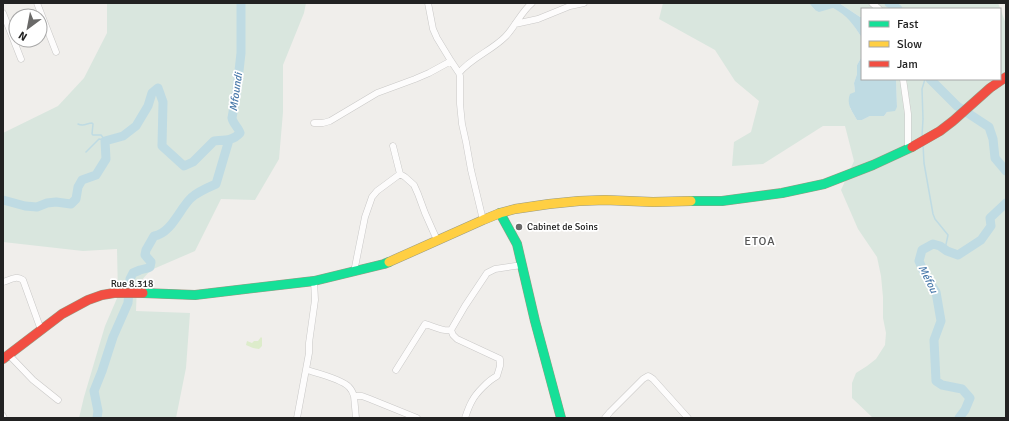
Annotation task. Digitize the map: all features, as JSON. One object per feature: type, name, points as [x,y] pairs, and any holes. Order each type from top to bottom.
[{"type":"main road","name":"Rue 8.318","points":[[6,357],[62,314],[88,300],[114,293],[195,295],[314,281],[384,264],[500,213],[515,208],[580,200],[653,202],[722,201],[782,193],[824,184],[857,172],[908,149],[940,131],[990,88],[1006,77]]},
{"type":"main road","points":[[500,213],[517,244],[535,321],[561,418]]},
{"type":"street","points":[[37,3],[56,52]]},
{"type":"street","points":[[428,3],[433,29],[459,73],[462,124],[471,170],[484,220]]},
{"type":"street","points":[[459,73],[469,63],[507,36],[532,3]]},
{"type":"street","points":[[515,24],[538,19],[570,6],[584,3]]},
{"type":"street","points":[[3,13],[21,58]]},
{"type":"street","points":[[314,123],[330,121],[377,93],[430,73],[451,61]]},
{"type":"street","points":[[903,80],[908,114],[908,149]]},
{"type":"street","points":[[393,146],[400,174],[414,185],[424,213],[437,240]]},
{"type":"street","points":[[354,272],[365,216],[372,197],[377,191],[400,174]]},
{"type":"street","points":[[451,330],[487,273],[495,269],[522,265]]},
{"type":"street","points":[[3,282],[16,277],[23,280],[41,330]]},
{"type":"street","points":[[297,418],[310,353],[309,343],[315,300],[314,281]]},
{"type":"street","points":[[396,370],[425,324],[443,331],[451,330]]},
{"type":"street","points":[[451,330],[457,339],[500,359],[500,366],[497,376],[485,385],[473,399],[465,418]]},
{"type":"street","points":[[6,357],[58,400]]},
{"type":"street","points":[[307,370],[344,383],[349,387],[354,396],[356,418]]},
{"type":"street","points":[[605,418],[643,379],[648,376],[653,379],[688,418]]},
{"type":"street","points":[[354,396],[362,396],[416,418]]},
{"type":"green space","points":[[261,337],[262,346],[259,349],[246,345],[247,341],[252,343],[254,341],[258,341]]},
{"type":"shaded area","points":[[107,3],[306,3],[304,13],[283,65],[283,112],[279,159],[255,200],[221,199],[195,251],[151,270],[137,285],[136,311],[190,313],[186,368],[176,418],[79,418],[105,326],[118,296],[117,249],[83,251],[3,242],[3,133],[58,106],[84,78],[107,33]]},
{"type":"shaded area","points":[[663,3],[809,3],[815,10],[833,8],[842,12],[851,21],[861,36],[861,58],[857,65],[857,74],[854,83],[855,92],[850,108],[857,120],[862,120],[870,116],[884,116],[887,112],[897,107],[896,80],[1001,80],[1001,11],[1006,24],[1006,418],[873,418],[852,398],[852,383],[856,373],[876,359],[885,345],[886,333],[883,318],[881,276],[877,257],[858,229],[841,190],[854,161],[845,126],[823,126],[763,164],[732,166],[734,142],[751,132],[759,101],[735,81],[715,50],[659,19]]},
{"type":"shaded area","points":[[839,3],[998,3],[1000,8],[861,8],[860,17]]},
{"type":"water","points":[[809,3],[839,3],[861,17],[861,36],[850,21],[843,14],[833,8],[819,12]]},
{"type":"water","points":[[861,58],[861,80],[896,80],[897,107],[895,111],[887,112],[884,116],[870,116],[862,120],[857,120],[850,107],[849,98],[850,94],[855,92],[854,83],[857,74],[857,65]]},
{"type":"waterway","name":"Mfoundi","points":[[3,200],[25,206],[37,207],[47,203],[56,202],[71,204],[76,199],[78,187],[82,180],[96,175],[106,159],[105,141],[123,136],[136,126],[148,106],[152,93],[158,88],[163,102],[162,146],[184,166],[193,162],[214,141],[228,140],[237,136],[240,133],[232,118],[241,53],[241,3]]},
{"type":"waterway","name":"Méfou","points":[[889,3],[896,8]]},
{"type":"waterway","points":[[922,136],[922,89],[925,80]]},
{"type":"waterway","name":"Méfou","points":[[931,80],[957,106],[989,127],[993,139],[995,158],[1006,171]]},
{"type":"waterway","points":[[78,124],[84,125],[92,123],[92,134],[101,135],[105,140],[99,139],[86,152]]},
{"type":"waterway","points":[[97,418],[98,411],[94,391],[113,337],[128,303],[130,279],[133,273],[150,267],[151,262],[145,255],[146,250],[154,236],[165,231],[170,226],[193,196],[216,184],[229,140]]},
{"type":"waterway","points":[[923,144],[924,163],[933,214],[935,219],[948,235],[945,249]]},
{"type":"waterway","name":"Méfou","points":[[959,418],[965,410],[970,398],[962,389],[942,385],[936,381],[934,340],[941,321],[936,292],[926,277],[919,261],[922,250],[933,244],[958,255],[981,240],[991,226],[990,218],[1006,203]]},
{"type":"traffic: fast","points":[[691,201],[722,201],[782,193],[824,184],[873,165],[912,147]]},
{"type":"traffic: fast","points":[[500,213],[517,244],[535,321],[561,418]]},
{"type":"traffic: fast","points":[[143,293],[195,295],[314,281],[389,262]]},
{"type":"traffic: slow","points":[[389,262],[483,220],[515,209],[579,201],[691,201]]},
{"type":"traffic: jam","points":[[912,147],[940,131],[990,88],[1006,77]]},
{"type":"traffic: jam","points":[[3,359],[62,314],[88,300],[114,293],[143,293]]},
{"type":"place","name":"Cabinet de Soins","points":[[519,227]]},
{"type":"district","name":"ETOA","points":[[760,241]]}]
